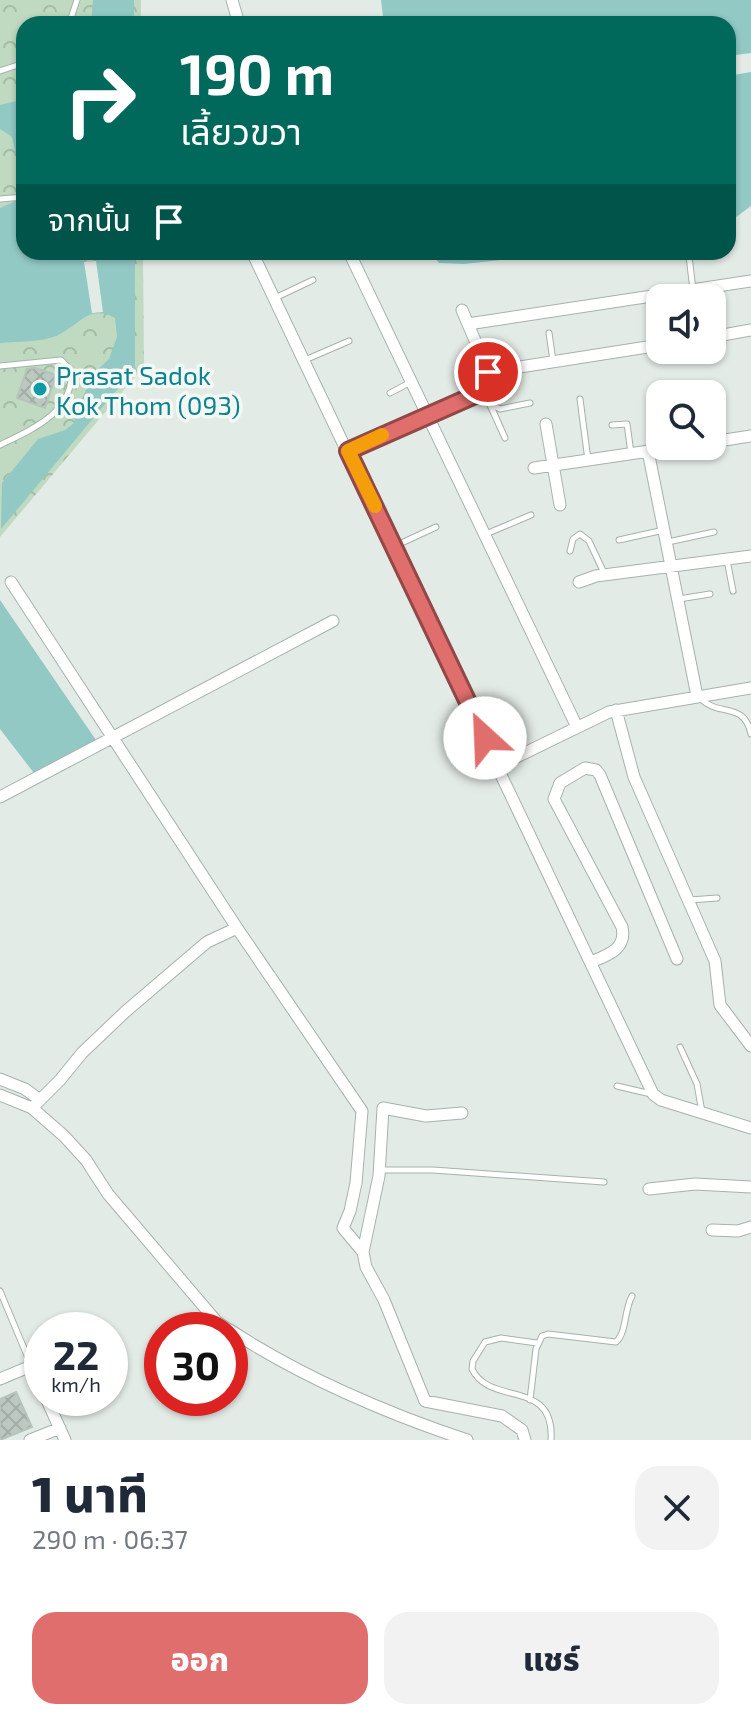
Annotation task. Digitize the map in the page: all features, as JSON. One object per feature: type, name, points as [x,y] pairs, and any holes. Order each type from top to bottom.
[{"type":"street","points":[[256,260],[653,1094],[661,1100],[751,1128]]},
{"type":"street","points":[[353,260],[577,727]]},
{"type":"street","points":[[726,285],[751,281]]},
{"type":"street","points":[[468,324],[646,297]]},
{"type":"street","points":[[348,451],[484,391],[491,382],[462,310]]},
{"type":"street","points":[[726,334],[751,330]]},
{"type":"street","points":[[488,372],[646,347]]},
{"type":"street","points":[[546,424],[560,505]]},
{"type":"street","points":[[726,440],[751,436]]},
{"type":"street","points":[[534,468],[646,451]]},
{"type":"street","points":[[650,460],[697,696]]},
{"type":"street","points":[[579,582],[671,565],[751,556]]},
{"type":"street","points":[[11,582],[237,928],[362,1111],[356,1183],[343,1228],[363,1252]]},
{"type":"street","points":[[0,797],[333,621]]},
{"type":"street","points":[[498,766],[616,710],[751,688]]},
{"type":"street","points":[[616,710],[634,777],[715,961],[720,1005],[751,1046]]},
{"type":"street","points":[[591,962],[618,948],[624,935],[554,799],[560,783],[585,768],[596,770],[600,775],[677,959]]},
{"type":"street","points":[[36,1104],[82,1053],[137,1002],[207,942],[237,928]]},
{"type":"street","points":[[0,1079],[25,1089],[72,1144],[108,1194],[208,1312]]},
{"type":"street","points":[[0,1095],[36,1104]]},
{"type":"street","points":[[462,1113],[426,1116],[383,1108],[380,1170],[363,1252],[366,1267],[384,1300],[425,1401],[502,1416],[522,1430],[525,1440]]},
{"type":"street","points":[[649,1189],[695,1184],[751,1187]]},
{"type":"street","points":[[712,1230],[738,1231],[751,1227]]},
{"type":"street","points":[[248,1342],[403,1419],[467,1440]]},
{"type":"street","points":[[0,1379],[24,1369]]},
{"type":"street","points":[[30,1440],[62,1434]]},
{"type":"lane","points":[[689,260],[692,284]]},
{"type":"lane","points":[[275,298],[313,280]]},
{"type":"lane","points":[[549,333],[553,362]]},
{"type":"lane","points":[[305,360],[349,341]]},
{"type":"lane","points":[[0,366],[61,360],[71,370],[72,383],[53,415],[0,445]]},
{"type":"lane","points":[[390,393],[412,382]]},
{"type":"lane","points":[[484,391],[505,438],[490,404],[500,409],[530,403]]},
{"type":"lane","points":[[580,399],[588,460]]},
{"type":"lane","points":[[612,425],[627,424],[631,454]]},
{"type":"lane","points":[[486,534],[531,515]]},
{"type":"lane","points":[[394,546],[436,527]]},
{"type":"lane","points":[[619,540],[714,532]]},
{"type":"lane","points":[[570,551],[573,539],[580,534],[589,541],[606,576]]},
{"type":"lane","points":[[727,559],[733,591]]},
{"type":"lane","points":[[678,599],[710,594]]},
{"type":"lane","points":[[697,696],[714,709],[738,713],[747,720],[751,734]]},
{"type":"lane","points":[[689,900],[717,898]]},
{"type":"lane","points":[[680,1047],[697,1084],[702,1113]]},
{"type":"lane","points":[[617,1086],[653,1094]]},
{"type":"lane","points":[[380,1170],[433,1170],[604,1182]]},
{"type":"lane","points":[[0,1291],[24,1349]]},
{"type":"lane","points":[[530,1400],[537,1343],[542,1336],[548,1334],[616,1342],[622,1336],[626,1309],[632,1296]]},
{"type":"lane","points":[[537,1343],[501,1338],[485,1342],[473,1361],[472,1369],[482,1382],[542,1405],[551,1420],[551,1440]]},
{"type":"green space","points":[[0,0],[141,0],[141,16],[16,16],[16,260],[143,260],[144,366],[0,537]]},
{"type":"water","points":[[93,0],[134,0],[134,16],[92,16]]},
{"type":"water","points":[[381,0],[751,0],[751,53],[736,55],[736,16],[383,16]]},
{"type":"water","points":[[751,72],[751,206],[736,217],[736,75]]},
{"type":"water","points":[[16,101],[16,154],[12,137],[0,129],[0,105]]},
{"type":"water","points":[[16,201],[16,260],[135,260],[135,368],[1,529],[2,483],[38,439],[65,430],[74,423],[94,373],[109,359],[117,337],[115,318],[98,313],[51,338],[0,343],[0,208]]},
{"type":"water","points":[[437,260],[501,260],[464,264],[439,263]]},
{"type":"water","points":[[0,600],[98,743],[37,777],[0,729]]},
{"type":"pier","points":[[96,261],[103,312],[92,313],[84,262]]},
{"type":"building","points":[[35,368],[56,375],[45,408],[17,398],[27,369]]},
{"type":"building","points":[[16,1392],[24,1416],[27,1416],[32,1427],[0,1440],[0,1399]]},
{"type":"slow traffic","points":[[375,506],[348,451],[382,435]]},
{"type":"place","name":"Prasat Sadok Kok Thom (093)","points":[[40,389]]},
{"type":"route","points":[[485,738],[348,451],[488,389],[491,382],[488,372]]}]
